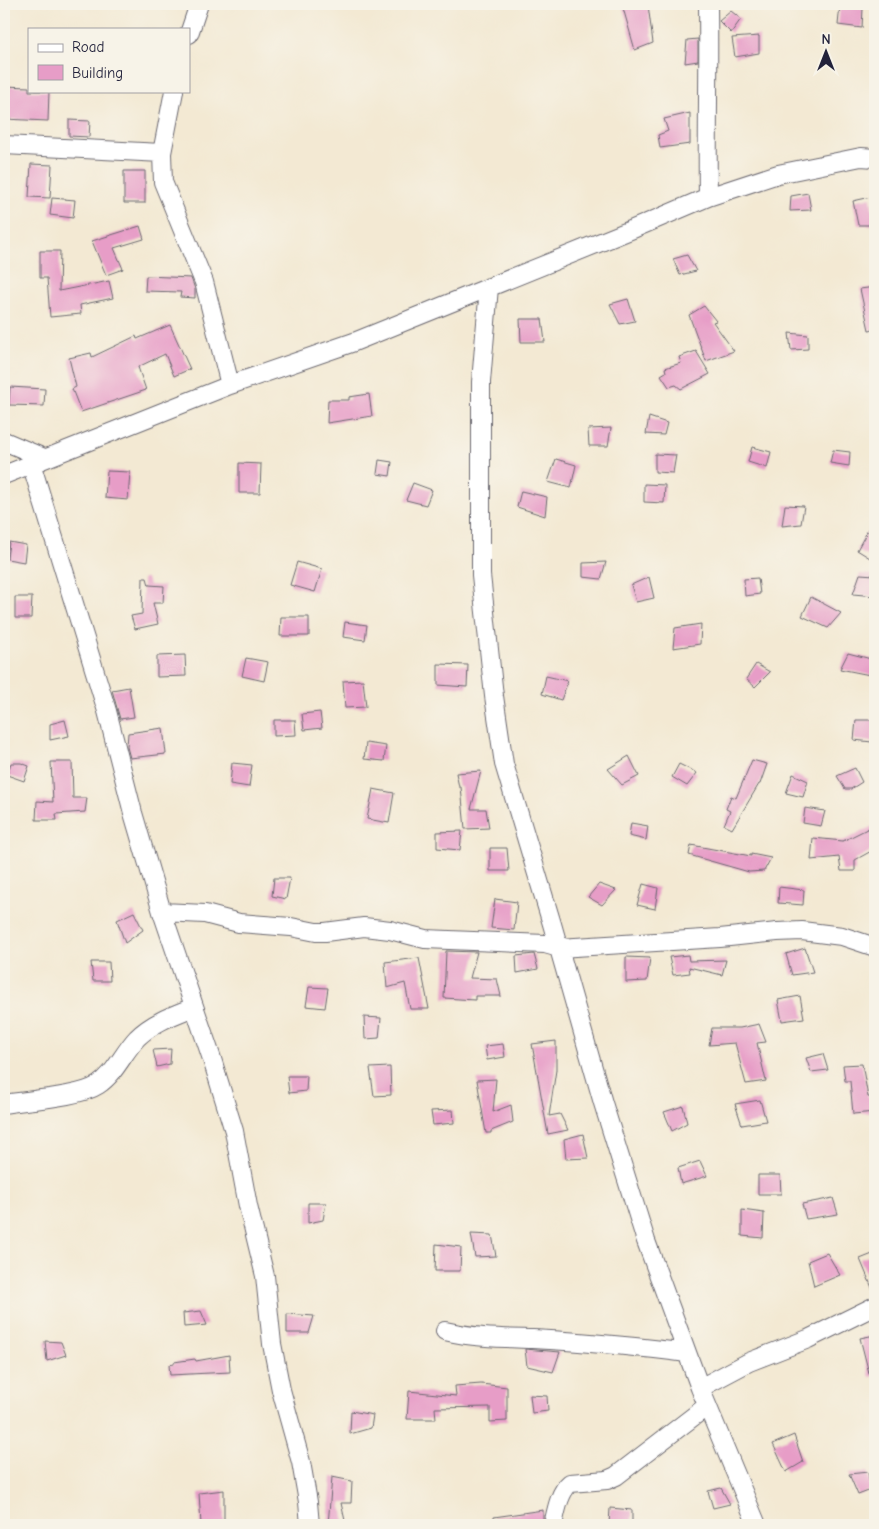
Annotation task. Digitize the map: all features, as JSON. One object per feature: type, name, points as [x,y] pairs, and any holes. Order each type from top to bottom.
[{"type":"street","points":[[190,31],[199,4]]},
{"type":"street","points":[[708,4],[708,197]]},
{"type":"street","points":[[174,92],[162,154],[163,182],[204,282],[230,384]]},
{"type":"street","points":[[4,145],[162,154]]},
{"type":"street","points":[[4,474],[230,384],[354,342],[708,197],[778,174],[861,157],[875,158]]},
{"type":"street","points":[[489,287],[481,382],[481,575],[504,764],[603,1103],[646,1241],[707,1406],[757,1525]]},
{"type":"street","points":[[4,441],[37,460],[133,813],[162,912],[234,1131],[248,1206],[265,1276],[272,1344],[281,1390],[301,1462],[310,1525]]},
{"type":"street","points":[[162,912],[206,914],[239,923],[291,927],[316,932],[364,927],[390,930],[426,939],[545,944],[559,948],[802,931],[842,936],[875,947]]},
{"type":"street","points":[[4,1104],[80,1093],[96,1087],[105,1080],[137,1038],[150,1027],[170,1016],[194,1007]]},
{"type":"street","points":[[700,1388],[749,1362],[808,1339],[875,1306]]},
{"type":"street","points":[[445,1331],[465,1336],[631,1345],[687,1353]]},
{"type":"street","points":[[553,1525],[562,1494],[570,1483],[607,1480],[616,1476],[707,1406]]},
{"type":"building","points":[[648,5],[653,43],[635,50],[623,8]]},
{"type":"building","points":[[840,5],[863,8],[862,28],[838,25]]},
{"type":"building","points":[[731,11],[741,19],[731,33],[719,21]]},
{"type":"building","points":[[759,36],[759,53],[735,57],[732,38]]},
{"type":"building","points":[[698,39],[698,61],[685,63],[687,40]]},
{"type":"building","points":[[4,86],[28,87],[28,92],[49,92],[48,121],[4,119]]},
{"type":"building","points":[[690,113],[690,144],[660,148],[658,135],[668,131],[664,119]]},
{"type":"building","points":[[69,120],[90,121],[89,137],[69,136]]},
{"type":"building","points":[[31,164],[52,165],[50,198],[29,197]]},
{"type":"building","points":[[124,171],[145,171],[145,203],[124,203]]},
{"type":"building","points":[[808,193],[811,210],[790,211],[791,196]]},
{"type":"building","points":[[871,197],[874,225],[858,225],[853,201]]},
{"type":"building","points":[[52,198],[75,200],[73,218],[50,215]]},
{"type":"building","points":[[140,226],[144,239],[114,248],[123,269],[106,275],[92,241]]},
{"type":"building","points":[[40,251],[60,251],[59,291],[109,281],[113,298],[80,305],[81,314],[50,317],[47,278],[40,278]]},
{"type":"building","points":[[687,255],[696,271],[680,275],[673,259]]},
{"type":"building","points":[[146,276],[191,278],[195,289],[195,298],[180,297],[181,292],[145,291]]},
{"type":"building","points":[[875,287],[875,329],[869,330],[860,289]]},
{"type":"building","points":[[628,299],[635,321],[620,324],[610,304]]},
{"type":"building","points":[[704,306],[716,321],[713,322],[734,351],[706,361],[689,315]]},
{"type":"building","points":[[520,319],[542,319],[545,342],[521,342]]},
{"type":"building","points":[[170,325],[190,369],[174,376],[165,354],[138,367],[146,390],[81,412],[72,389],[76,387],[69,358],[91,353],[92,357],[136,336],[137,339]]},
{"type":"building","points":[[789,333],[808,335],[808,349],[791,350]]},
{"type":"building","points":[[696,351],[710,374],[681,389],[676,385],[669,387],[661,375],[666,372],[665,368],[681,363],[679,357]]},
{"type":"building","points":[[10,387],[45,389],[44,406],[9,405]]},
{"type":"building","points":[[369,394],[372,416],[327,423],[328,400],[349,400],[349,397]]},
{"type":"building","points":[[649,417],[667,423],[664,435],[646,434]]},
{"type":"building","points":[[611,428],[608,446],[589,446],[588,429]]},
{"type":"building","points":[[752,447],[771,452],[767,468],[748,462]]},
{"type":"building","points":[[833,450],[850,452],[849,466],[830,463]]},
{"type":"building","points":[[655,454],[676,455],[673,473],[655,472]]},
{"type":"building","points":[[556,459],[576,465],[571,488],[548,482]]},
{"type":"building","points":[[379,460],[392,462],[390,476],[377,474]]},
{"type":"building","points":[[239,463],[261,464],[260,493],[239,493]]},
{"type":"building","points":[[107,471],[130,472],[128,500],[105,498]]},
{"type":"building","points":[[413,483],[432,490],[426,505],[406,500]]},
{"type":"building","points":[[644,484],[665,485],[664,503],[644,502]]},
{"type":"building","points":[[521,491],[547,497],[545,516],[517,507]]},
{"type":"building","points":[[785,505],[804,506],[801,524],[782,526]]},
{"type":"building","points":[[875,517],[875,548],[870,558],[857,550]]},
{"type":"building","points":[[9,542],[26,545],[24,562],[7,559]]},
{"type":"building","points":[[297,562],[322,569],[315,592],[290,585]]},
{"type":"building","points":[[606,562],[601,579],[583,577],[583,563]]},
{"type":"building","points":[[860,574],[875,575],[875,596],[853,594]]},
{"type":"building","points":[[649,577],[654,598],[636,602],[631,585]]},
{"type":"building","points":[[143,578],[147,578],[149,585],[164,586],[163,603],[153,603],[158,624],[135,629],[131,616],[142,614]]},
{"type":"building","points":[[758,578],[760,594],[745,596],[744,579]]},
{"type":"building","points":[[15,597],[32,597],[31,618],[15,618]]},
{"type":"building","points":[[811,597],[841,613],[828,628],[802,616]]},
{"type":"building","points":[[281,617],[309,617],[309,636],[280,636]]},
{"type":"building","points":[[345,622],[367,625],[365,640],[343,637]]},
{"type":"building","points":[[701,624],[700,644],[673,648],[675,628]]},
{"type":"building","points":[[848,653],[875,660],[875,676],[840,669]]},
{"type":"building","points":[[185,655],[186,676],[157,677],[157,656]]},
{"type":"building","points":[[246,658],[268,662],[264,681],[242,676]]},
{"type":"building","points":[[438,664],[468,665],[467,687],[438,685]]},
{"type":"building","points":[[756,664],[770,672],[755,687],[746,679]]},
{"type":"building","points":[[546,676],[568,681],[561,700],[542,694]]},
{"type":"building","points":[[363,680],[366,707],[345,708],[343,681]]},
{"type":"building","points":[[129,687],[134,717],[120,719],[112,690]]},
{"type":"building","points":[[320,712],[322,728],[304,730],[302,714]]},
{"type":"building","points":[[65,720],[69,736],[50,740],[50,724]]},
{"type":"building","points":[[274,720],[295,720],[296,735],[274,736]]},
{"type":"building","points":[[856,720],[875,720],[872,742],[854,740]]},
{"type":"building","points":[[163,728],[166,754],[130,758],[127,747],[128,733]]},
{"type":"building","points":[[366,743],[386,746],[384,761],[364,759]]},
{"type":"building","points":[[629,756],[639,776],[622,785],[608,769]]},
{"type":"building","points":[[752,760],[767,764],[760,784],[732,829],[724,825],[730,811],[726,809],[731,796],[736,798]]},
{"type":"building","points":[[51,762],[72,762],[73,798],[87,798],[85,812],[56,814],[57,820],[36,820],[37,801],[53,802]]},
{"type":"building","points":[[11,763],[21,763],[29,766],[24,781],[7,775]]},
{"type":"building","points":[[232,763],[252,765],[249,787],[230,784]]},
{"type":"building","points":[[679,764],[697,773],[687,786],[672,777]]},
{"type":"building","points":[[855,768],[862,782],[851,789],[845,789],[837,776]]},
{"type":"building","points":[[481,771],[471,809],[486,809],[489,828],[465,829],[461,787],[459,787],[456,773]]},
{"type":"building","points":[[793,774],[808,781],[803,797],[786,793]]},
{"type":"building","points":[[373,789],[394,793],[389,823],[367,819]]},
{"type":"building","points":[[805,808],[825,811],[821,826],[803,823]]},
{"type":"building","points":[[631,823],[648,826],[646,840],[629,836]]},
{"type":"building","points":[[875,825],[875,849],[855,860],[855,871],[841,871],[839,857],[811,860],[813,838],[843,841]]},
{"type":"building","points":[[462,831],[460,850],[437,848],[437,832]]},
{"type":"building","points":[[691,845],[771,858],[764,871],[749,872],[689,855]]},
{"type":"building","points":[[490,848],[507,848],[509,871],[490,871]]},
{"type":"building","points":[[274,878],[290,878],[286,899],[272,896]]},
{"type":"building","points":[[599,884],[616,890],[602,905],[588,897]]},
{"type":"building","points":[[643,884],[658,888],[655,909],[637,905]]},
{"type":"building","points":[[779,887],[804,890],[803,905],[778,903]]},
{"type":"building","points":[[495,899],[517,902],[514,930],[491,928]]},
{"type":"building","points":[[134,912],[143,930],[125,943],[117,920]]},
{"type":"building","points":[[805,948],[813,972],[792,975],[786,954]]},
{"type":"building","points":[[446,951],[477,952],[470,978],[497,979],[501,996],[475,996],[475,1000],[444,998]]},
{"type":"building","points":[[534,954],[538,969],[517,973],[516,956]]},
{"type":"building","points":[[688,955],[689,961],[726,960],[722,975],[689,967],[690,973],[673,975],[669,957]]},
{"type":"building","points":[[626,957],[650,958],[647,981],[626,982]]},
{"type":"building","points":[[419,958],[429,1009],[410,1009],[405,983],[387,988],[385,962]]},
{"type":"building","points":[[91,962],[109,962],[110,981],[93,981]]},
{"type":"building","points":[[309,987],[328,988],[325,1008],[306,1006]]},
{"type":"building","points":[[800,996],[804,1018],[782,1021],[778,1000]]},
{"type":"building","points":[[364,1017],[381,1018],[379,1038],[365,1039]]},
{"type":"building","points":[[759,1024],[766,1042],[757,1043],[766,1081],[746,1084],[735,1043],[709,1045],[712,1028],[740,1028]]},
{"type":"building","points":[[556,1041],[556,1070],[549,1116],[560,1114],[568,1130],[548,1134],[532,1044]]},
{"type":"building","points":[[503,1044],[505,1057],[487,1060],[485,1046]]},
{"type":"building","points":[[171,1049],[170,1064],[157,1067],[153,1050]]},
{"type":"building","points":[[823,1054],[828,1070],[811,1072],[806,1058]]},
{"type":"building","points":[[862,1064],[868,1097],[875,1098],[875,1112],[853,1114],[850,1081],[845,1081],[843,1065]]},
{"type":"building","points":[[390,1067],[391,1095],[374,1096],[370,1068]]},
{"type":"building","points":[[287,1076],[307,1076],[306,1091],[289,1093]]},
{"type":"building","points":[[496,1079],[493,1112],[511,1105],[513,1122],[491,1131],[491,1133],[486,1133],[477,1080]]},
{"type":"building","points":[[760,1100],[766,1121],[742,1125],[735,1104]]},
{"type":"building","points":[[683,1106],[687,1123],[672,1131],[664,1112]]},
{"type":"building","points":[[453,1110],[454,1123],[433,1125],[431,1111]]},
{"type":"building","points":[[583,1134],[588,1158],[566,1159],[564,1139]]},
{"type":"building","points":[[700,1161],[707,1176],[681,1184],[678,1168]]},
{"type":"building","points":[[758,1175],[780,1175],[781,1194],[758,1194]]},
{"type":"building","points":[[833,1198],[838,1214],[806,1219],[802,1204]]},
{"type":"building","points":[[308,1203],[326,1203],[323,1220],[308,1223]]},
{"type":"building","points":[[742,1210],[764,1213],[763,1238],[742,1236]]},
{"type":"building","points":[[471,1234],[492,1235],[496,1256],[475,1257]]},
{"type":"building","points":[[436,1244],[461,1247],[460,1271],[435,1271]]},
{"type":"building","points":[[827,1253],[840,1275],[814,1286],[808,1261]]},
{"type":"building","points":[[875,1253],[875,1295],[860,1259]]},
{"type":"building","points":[[201,1311],[207,1325],[184,1327],[183,1313]]},
{"type":"building","points":[[287,1314],[314,1316],[309,1333],[287,1333]]},
{"type":"building","points":[[875,1335],[875,1376],[870,1377],[860,1338]]},
{"type":"building","points":[[45,1341],[61,1342],[66,1355],[47,1361]]},
{"type":"building","points":[[525,1349],[560,1352],[553,1372],[527,1366]]},
{"type":"building","points":[[229,1355],[230,1372],[170,1375],[169,1365],[174,1364],[174,1362],[195,1359],[196,1361]]},
{"type":"building","points":[[481,1384],[507,1387],[507,1421],[490,1422],[490,1407],[435,1408],[436,1419],[407,1419],[409,1391],[456,1396],[455,1386]]},
{"type":"building","points":[[530,1395],[547,1396],[548,1411],[532,1413]]},
{"type":"building","points":[[351,1411],[373,1415],[371,1428],[350,1434]]},
{"type":"building","points":[[794,1435],[803,1462],[786,1472],[773,1444]]},
{"type":"building","points":[[868,1472],[871,1490],[858,1495],[849,1474]]},
{"type":"building","points":[[332,1477],[352,1481],[351,1503],[341,1503],[346,1525],[328,1525]]},
{"type":"building","points":[[721,1488],[730,1504],[713,1508],[708,1491]]},
{"type":"building","points":[[224,1490],[224,1525],[201,1525],[199,1493]]},
{"type":"building","points":[[610,1508],[632,1510],[632,1525],[609,1525]]},
{"type":"building","points":[[543,1510],[543,1525],[494,1525],[494,1517]]}]
